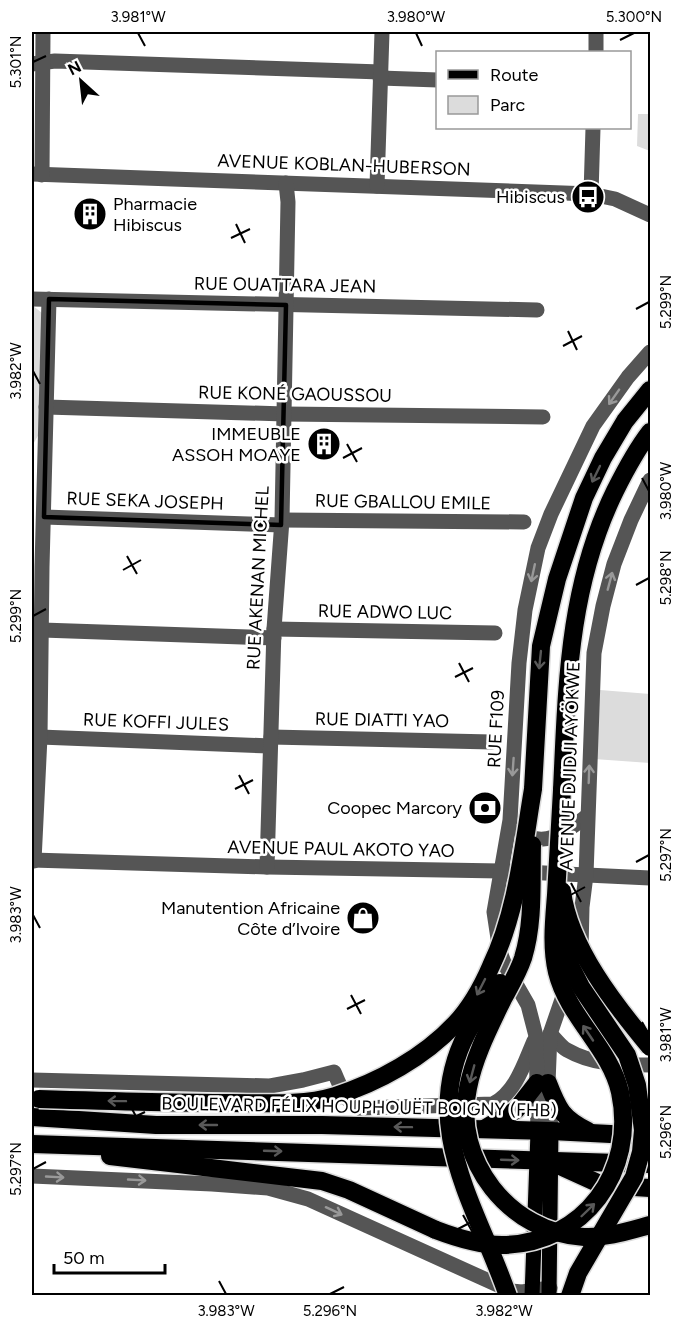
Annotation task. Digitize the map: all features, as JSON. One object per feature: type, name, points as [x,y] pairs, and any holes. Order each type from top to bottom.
[{"type":"highway","points":[[651,390],[625,421],[603,458],[584,498],[557,579],[541,646],[533,789],[530,922],[519,968],[474,1064],[467,1089],[465,1115],[467,1134],[476,1163],[496,1193],[528,1220],[559,1233],[583,1237],[606,1236],[651,1225]]},
{"type":"highway","points":[[651,432],[626,468],[607,507],[594,540],[582,585],[568,664],[559,863],[564,905],[572,927],[598,978],[651,1047]]},
{"type":"highway","points":[[35,1099],[211,1103],[307,1101],[334,1096],[371,1082],[399,1067],[433,1044],[456,1024],[474,1000],[492,965],[512,907],[533,789]]},
{"type":"highway","points":[[39,1144],[155,1162],[322,1181],[349,1190],[436,1230],[478,1243],[503,1245],[548,1235],[566,1228],[587,1212],[602,1195],[618,1159],[623,1139],[623,1113],[620,1090],[612,1070],[564,994],[557,972],[554,919],[562,790]]},
{"type":"highway","points":[[554,919],[571,967],[581,987],[627,1055],[637,1085],[643,1130],[641,1152],[634,1177],[578,1273],[570,1296]]},
{"type":"highway","points":[[508,1296],[486,1238],[465,1192],[451,1146],[448,1095],[454,1066],[467,1032],[507,970],[530,922]]},
{"type":"highway","points":[[484,1129],[510,1114],[543,1083],[558,1109],[571,1122],[592,1134]]},
{"type":"highway","name":"BOULEVARD FÉLIX HOUPHOUËT BOIGNY (FHB)","points":[[32,1117],[156,1125],[322,1125],[651,1136]]},
{"type":"highway","points":[[39,1144],[651,1164]]},
{"type":"highway","points":[[544,1161],[602,1185],[651,1188]]},
{"type":"main road","points":[[544,1131],[549,1292]]},
{"type":"main road","points":[[533,1293],[544,1161]]},
{"type":"street","points":[[37,174],[37,64],[43,32]]},
{"type":"street","points":[[377,186],[382,32]]},
{"type":"street","points":[[596,32],[596,51]]},
{"type":"street","points":[[37,64],[55,61],[380,75],[436,80]]},
{"type":"street","points":[[591,194],[593,129]]},
{"type":"street","name":"AVENUE KOBLAN-HUBERSON","points":[[37,174],[591,194],[615,199],[651,214]]},
{"type":"street","name":"RUE AKENAN MICHEL","points":[[267,867],[274,634],[282,522],[285,414],[288,202],[285,183]]},
{"type":"street","name":"RUE OUATTARA JEAN","points":[[32,299],[537,310]]},
{"type":"street","points":[[33,860],[35,793],[40,737],[36,682],[42,630],[37,566],[44,517],[38,457],[46,407],[49,299]]},
{"type":"street","name":"RUE F109","points":[[543,1035],[505,965],[500,952],[494,912],[510,820],[519,663],[525,610],[538,548],[551,514],[593,426],[628,377],[651,352]]},
{"type":"street","name":"RUE KONÉ GAOUSSOU","points":[[46,407],[285,414],[543,417]]},
{"type":"street","name":"AVENUE DJIDJI AYÖKWE","points":[[544,1131],[543,1035],[557,1009],[582,947],[592,677],[603,606],[614,564],[631,520],[651,480]]},
{"type":"street","name":"RUE SEKA JOSEPH","points":[[44,517],[282,522]]},
{"type":"street","name":"RUE GBALLOU EMILE","points":[[282,522],[524,522]]},
{"type":"street","name":"RUE ADWO LUC","points":[[42,630],[274,634],[495,633]]},
{"type":"street","name":"RUE KOFFI JULES","points":[[40,737],[270,741]]},
{"type":"street","name":"RUE DIATTI YAO","points":[[270,741],[492,742]]},
{"type":"street","points":[[510,820],[526,836],[539,840],[554,838],[587,816]]},
{"type":"street","name":"AVENUE PAUL AKOTO YAO","points":[[33,860],[501,871],[651,878]]},
{"type":"street","points":[[494,912],[504,902],[520,894],[545,892],[560,895],[582,907]]},
{"type":"street","points":[[32,1080],[270,1086],[334,1072],[346,1098],[351,1105],[359,1108],[493,1104],[504,1098],[511,1089],[543,1035],[583,1057],[615,1065],[651,1065]]},
{"type":"street","points":[[493,1104],[544,1131]]},
{"type":"street","points":[[32,1176],[268,1188],[308,1199],[511,1291],[549,1292]]},
{"type":"highlighted area","points":[[49,299],[286,305],[281,525],[44,517]]},
{"type":"green space","points":[[638,114],[650,114],[650,151],[637,146]]},
{"type":"green space","points":[[32,305],[42,313],[39,434],[32,446]]},
{"type":"green space","points":[[600,690],[650,694],[650,763],[594,759]]},
{"type":"place","name":"Hibiscus","points":[[588,197]]},
{"type":"place","name":"Pharmacie Hibiscus","points":[[90,214]]},
{"type":"place","name":"IMMEUBLE ASSOH MOAYE","points":[[324,444]]},
{"type":"place","name":"Coopec Marcory","points":[[485,808]]},
{"type":"place","name":"Manutention Africaine Côte d’Ivoire","points":[[363,918]]}]
